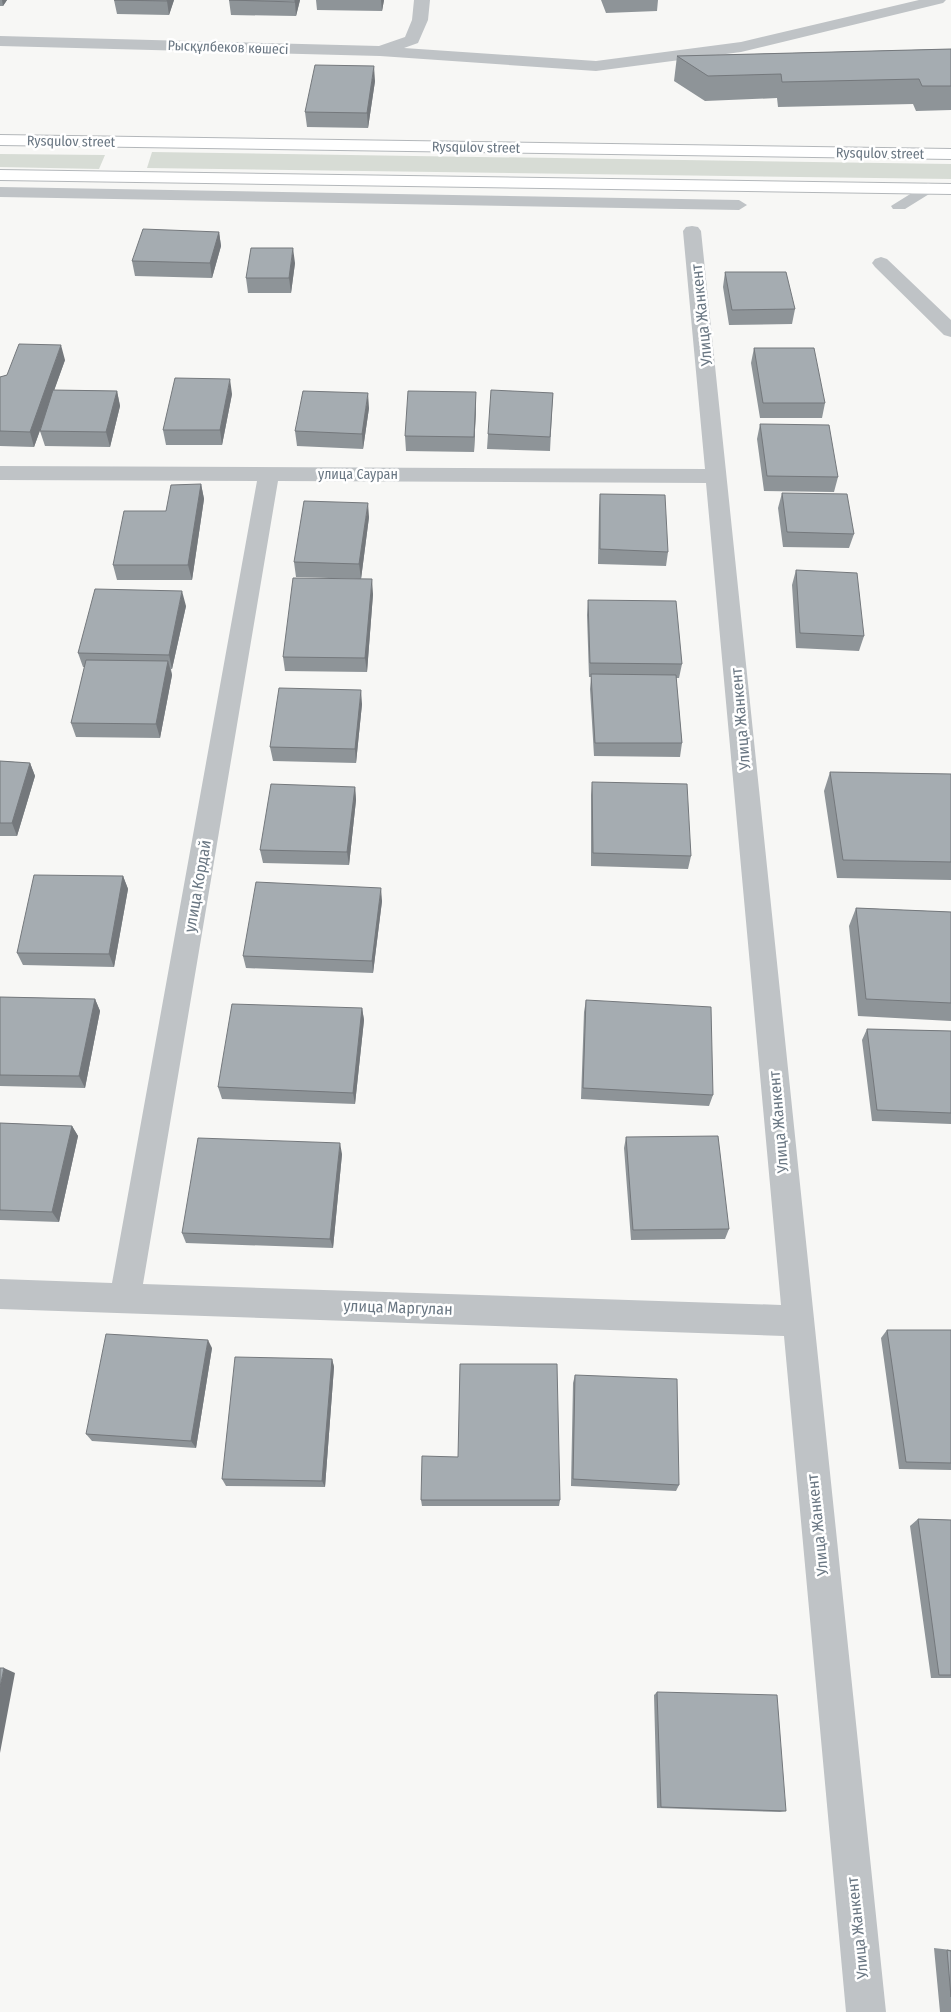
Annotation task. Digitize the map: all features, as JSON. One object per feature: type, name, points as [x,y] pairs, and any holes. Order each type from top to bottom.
[{"type":"main road","name":"Rysqulov street","points":[[0,140],[951,154]]},
{"type":"main road","points":[[121,176],[129,142]]},
{"type":"main road","points":[[0,175],[951,189]]},
{"type":"street","name":"Рысқұлбеков көшесі","points":[[0,41],[380,51],[412,40],[420,20],[422,0]]},
{"type":"street","points":[[380,51],[596,66],[741,47],[938,0]]},
{"type":"street","name":"Улица Жанкент","points":[[692,231],[866,2012]]},
{"type":"street","points":[[881,263],[951,331]]},
{"type":"street","name":"улица Сауран","points":[[0,473],[716,476]]},
{"type":"street","name":"улица Кордай","points":[[125,1298],[269,474]]},
{"type":"street","name":"улица Маргулан","points":[[0,1294],[797,1320]]},
{"type":"lane","points":[[899,206],[928,188]]},
{"type":"lane","points":[[0,192],[739,204]]},
{"type":"shaded area","points":[[152,152],[951,164],[951,179],[147,168]]},
{"type":"shaded area","points":[[0,154],[105,155],[99,169],[0,167]]},
{"type":"building","points":[[114,0],[167,0],[167,1]]},
{"type":"building","points":[[229,0],[295,0],[295,2]]},
{"type":"building","points":[[951,49],[951,86],[922,86],[919,79],[782,82],[781,74],[708,76],[677,56]]},
{"type":"building","points":[[315,65],[374,66],[367,113],[305,112]]},
{"type":"building","points":[[143,229],[219,232],[210,263],[132,261]]},
{"type":"building","points":[[251,248],[293,248],[289,278],[246,278]]},
{"type":"building","points":[[725,272],[786,272],[795,309],[732,310]]},
{"type":"building","points":[[19,344],[61,345],[30,432],[0,431],[0,377],[7,375]]},
{"type":"building","points":[[754,348],[814,348],[825,403],[763,403]]},
{"type":"building","points":[[175,378],[230,379],[220,430],[163,430]]},
{"type":"building","points":[[53,390],[117,391],[106,432],[40,431]]},
{"type":"building","points":[[491,390],[553,393],[550,437],[488,434]]},
{"type":"building","points":[[303,391],[368,393],[362,434],[295,431]]},
{"type":"building","points":[[408,391],[476,392],[474,437],[405,436]]},
{"type":"building","points":[[760,424],[829,425],[838,477],[767,476]]},
{"type":"building","points":[[201,484],[188,565],[113,565],[124,511],[166,511],[171,485]]},
{"type":"building","points":[[782,493],[847,494],[854,534],[787,532]]},
{"type":"building","points":[[600,494],[665,495],[668,552],[600,549]]},
{"type":"building","points":[[304,501],[368,503],[359,564],[294,562]]},
{"type":"building","points":[[796,570],[857,573],[864,636],[800,633]]},
{"type":"building","points":[[293,578],[372,579],[365,658],[283,657]]},
{"type":"building","points":[[95,589],[182,591],[169,655],[78,653]]},
{"type":"building","points":[[588,600],[676,601],[682,664],[590,663]]},
{"type":"building","points":[[86,660],[168,661],[156,724],[71,723]]},
{"type":"building","points":[[591,674],[676,675],[682,743],[595,743]]},
{"type":"building","points":[[279,688],[361,690],[355,749],[270,747]]},
{"type":"building","points":[[0,761],[30,763],[12,823],[0,823]]},
{"type":"building","points":[[830,772],[951,774],[951,862],[843,860]]},
{"type":"building","points":[[592,782],[687,784],[691,856],[593,853]]},
{"type":"building","points":[[271,784],[355,787],[347,852],[260,850]]},
{"type":"building","points":[[34,875],[123,876],[109,954],[17,953]]},
{"type":"building","points":[[256,882],[381,888],[372,961],[243,956]]},
{"type":"building","points":[[856,908],[951,912],[951,1003],[866,999]]},
{"type":"building","points":[[0,997],[95,999],[79,1076],[0,1075]]},
{"type":"building","points":[[586,1000],[711,1007],[713,1095],[583,1088]]},
{"type":"building","points":[[232,1004],[362,1008],[353,1093],[218,1087]]},
{"type":"building","points":[[867,1029],[951,1031],[951,1113],[877,1110]]},
{"type":"building","points":[[0,1123],[72,1126],[52,1212],[0,1210]]},
{"type":"building","points":[[718,1136],[729,1229],[633,1230],[626,1137]]},
{"type":"building","points":[[198,1138],[340,1143],[330,1239],[182,1233]]},
{"type":"building","points":[[887,1330],[951,1330],[951,1463],[906,1462]]},
{"type":"building","points":[[106,1334],[208,1340],[191,1441],[86,1434]]},
{"type":"building","points":[[235,1357],[332,1359],[322,1481],[222,1479]]},
{"type":"building","points":[[460,1364],[557,1364],[560,1500],[421,1500],[422,1456],[458,1457]]},
{"type":"building","points":[[575,1375],[677,1379],[679,1485],[573,1479]]},
{"type":"building","points":[[918,1519],[951,1520],[951,1675],[939,1675]]},
{"type":"building","points":[[0,1668],[4,1668],[0,1687]]},
{"type":"building","points":[[657,1692],[777,1695],[786,1811],[661,1807]]},
{"type":"building","points":[[947,1950],[951,1951],[951,1997]]}]
